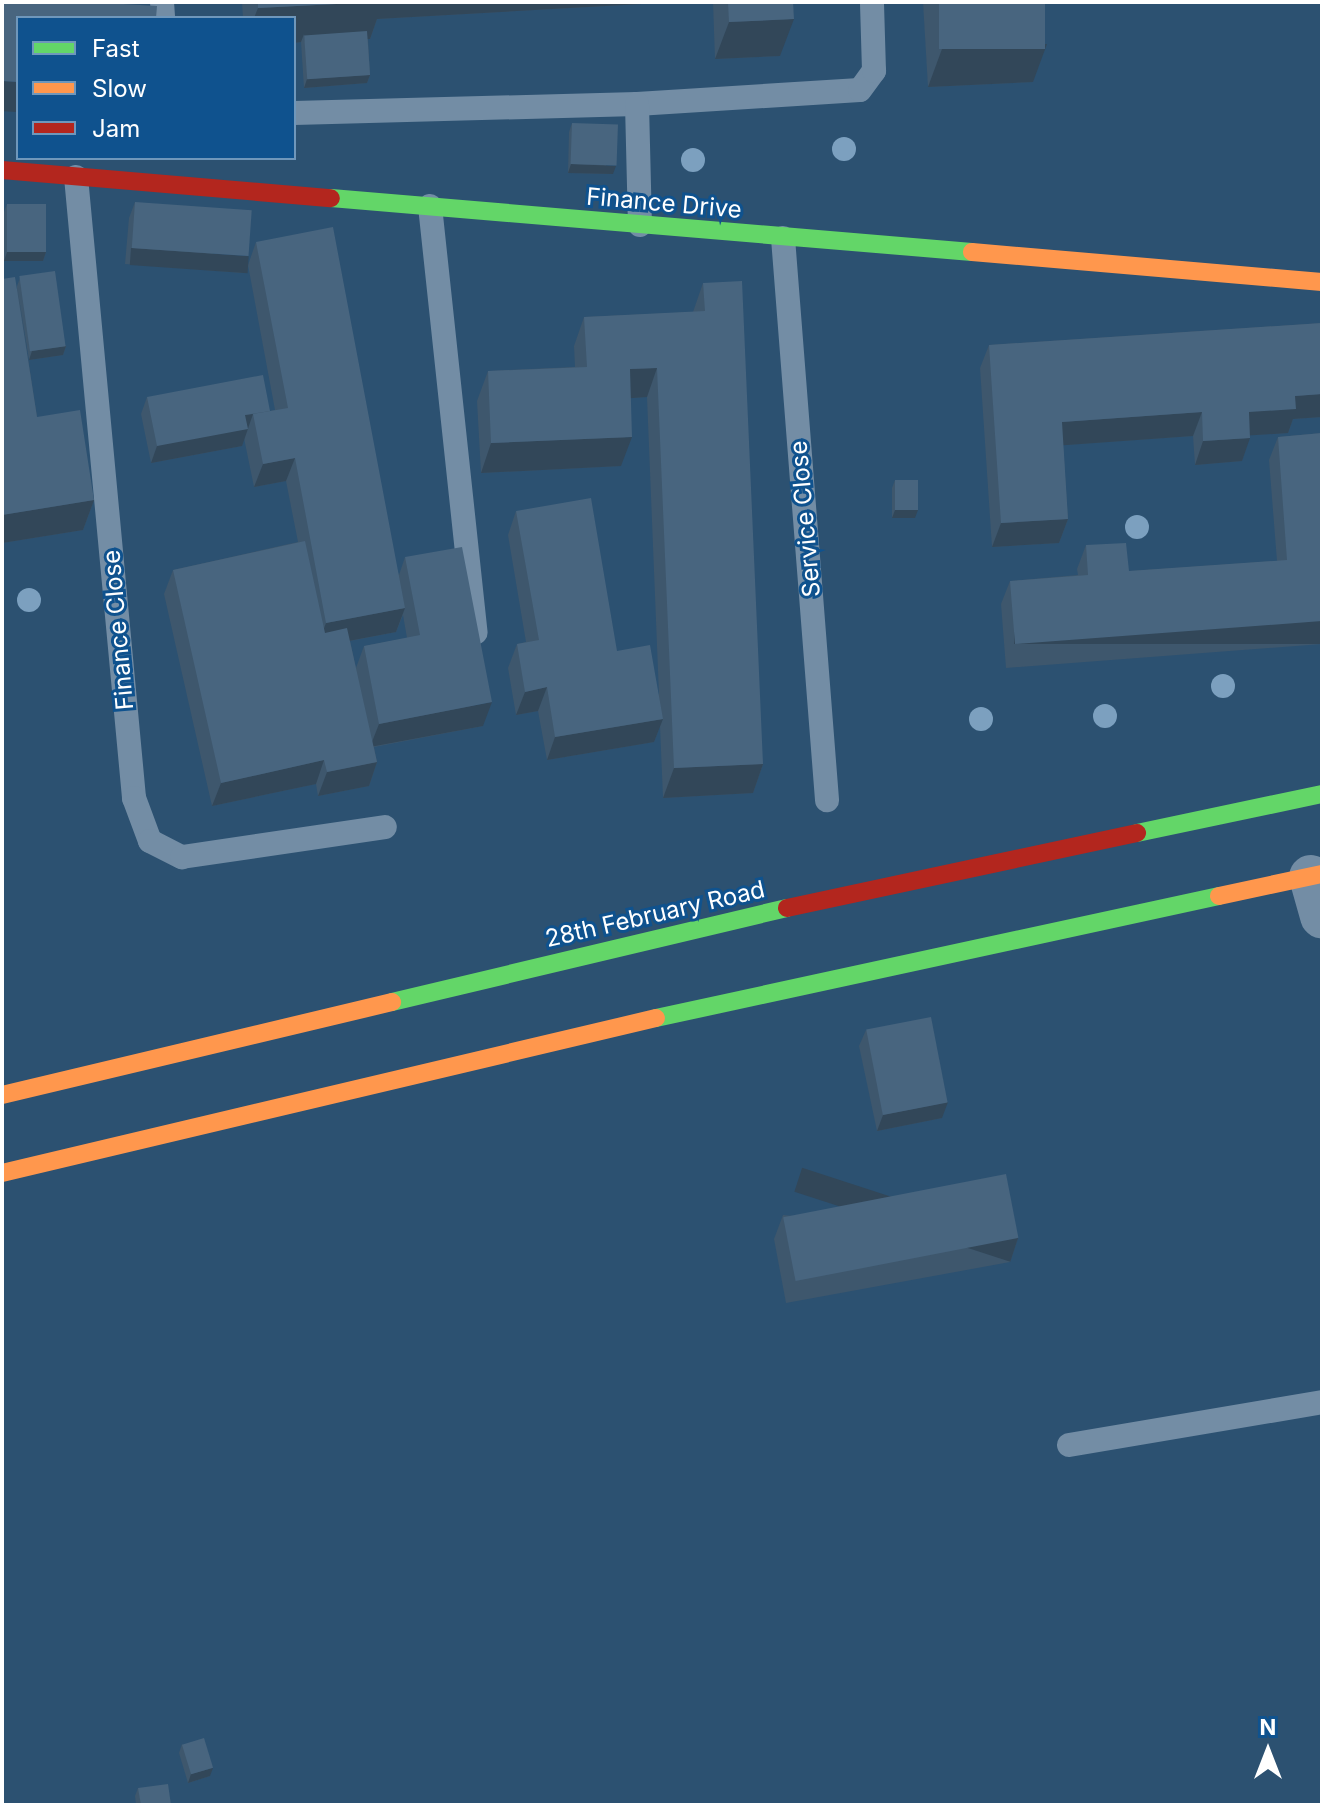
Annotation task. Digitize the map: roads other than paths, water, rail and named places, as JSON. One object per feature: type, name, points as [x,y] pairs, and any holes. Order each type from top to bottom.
[{"type":"main road","name":"Finance Drive","points":[[2,170],[1322,282]]},
{"type":"main road","name":"28th February Road","points":[[2,1095],[819,900],[1322,794]]},
{"type":"main road","points":[[2,1173],[511,1049],[1318,889]]},
{"type":"lane","points":[[296,113],[637,104],[860,90],[874,71],[872,2]]},
{"type":"lane","points":[[637,104],[640,225]]},
{"type":"lane","name":"Finance Close","points":[[76,177],[134,798],[150,841],[182,857],[385,827]]},
{"type":"lane","points":[[430,206],[479,657]]},
{"type":"lane","name":"Service Close","points":[[783,238],[827,800]]},
{"type":"lane","points":[[1069,1445],[1322,1402]]}]
